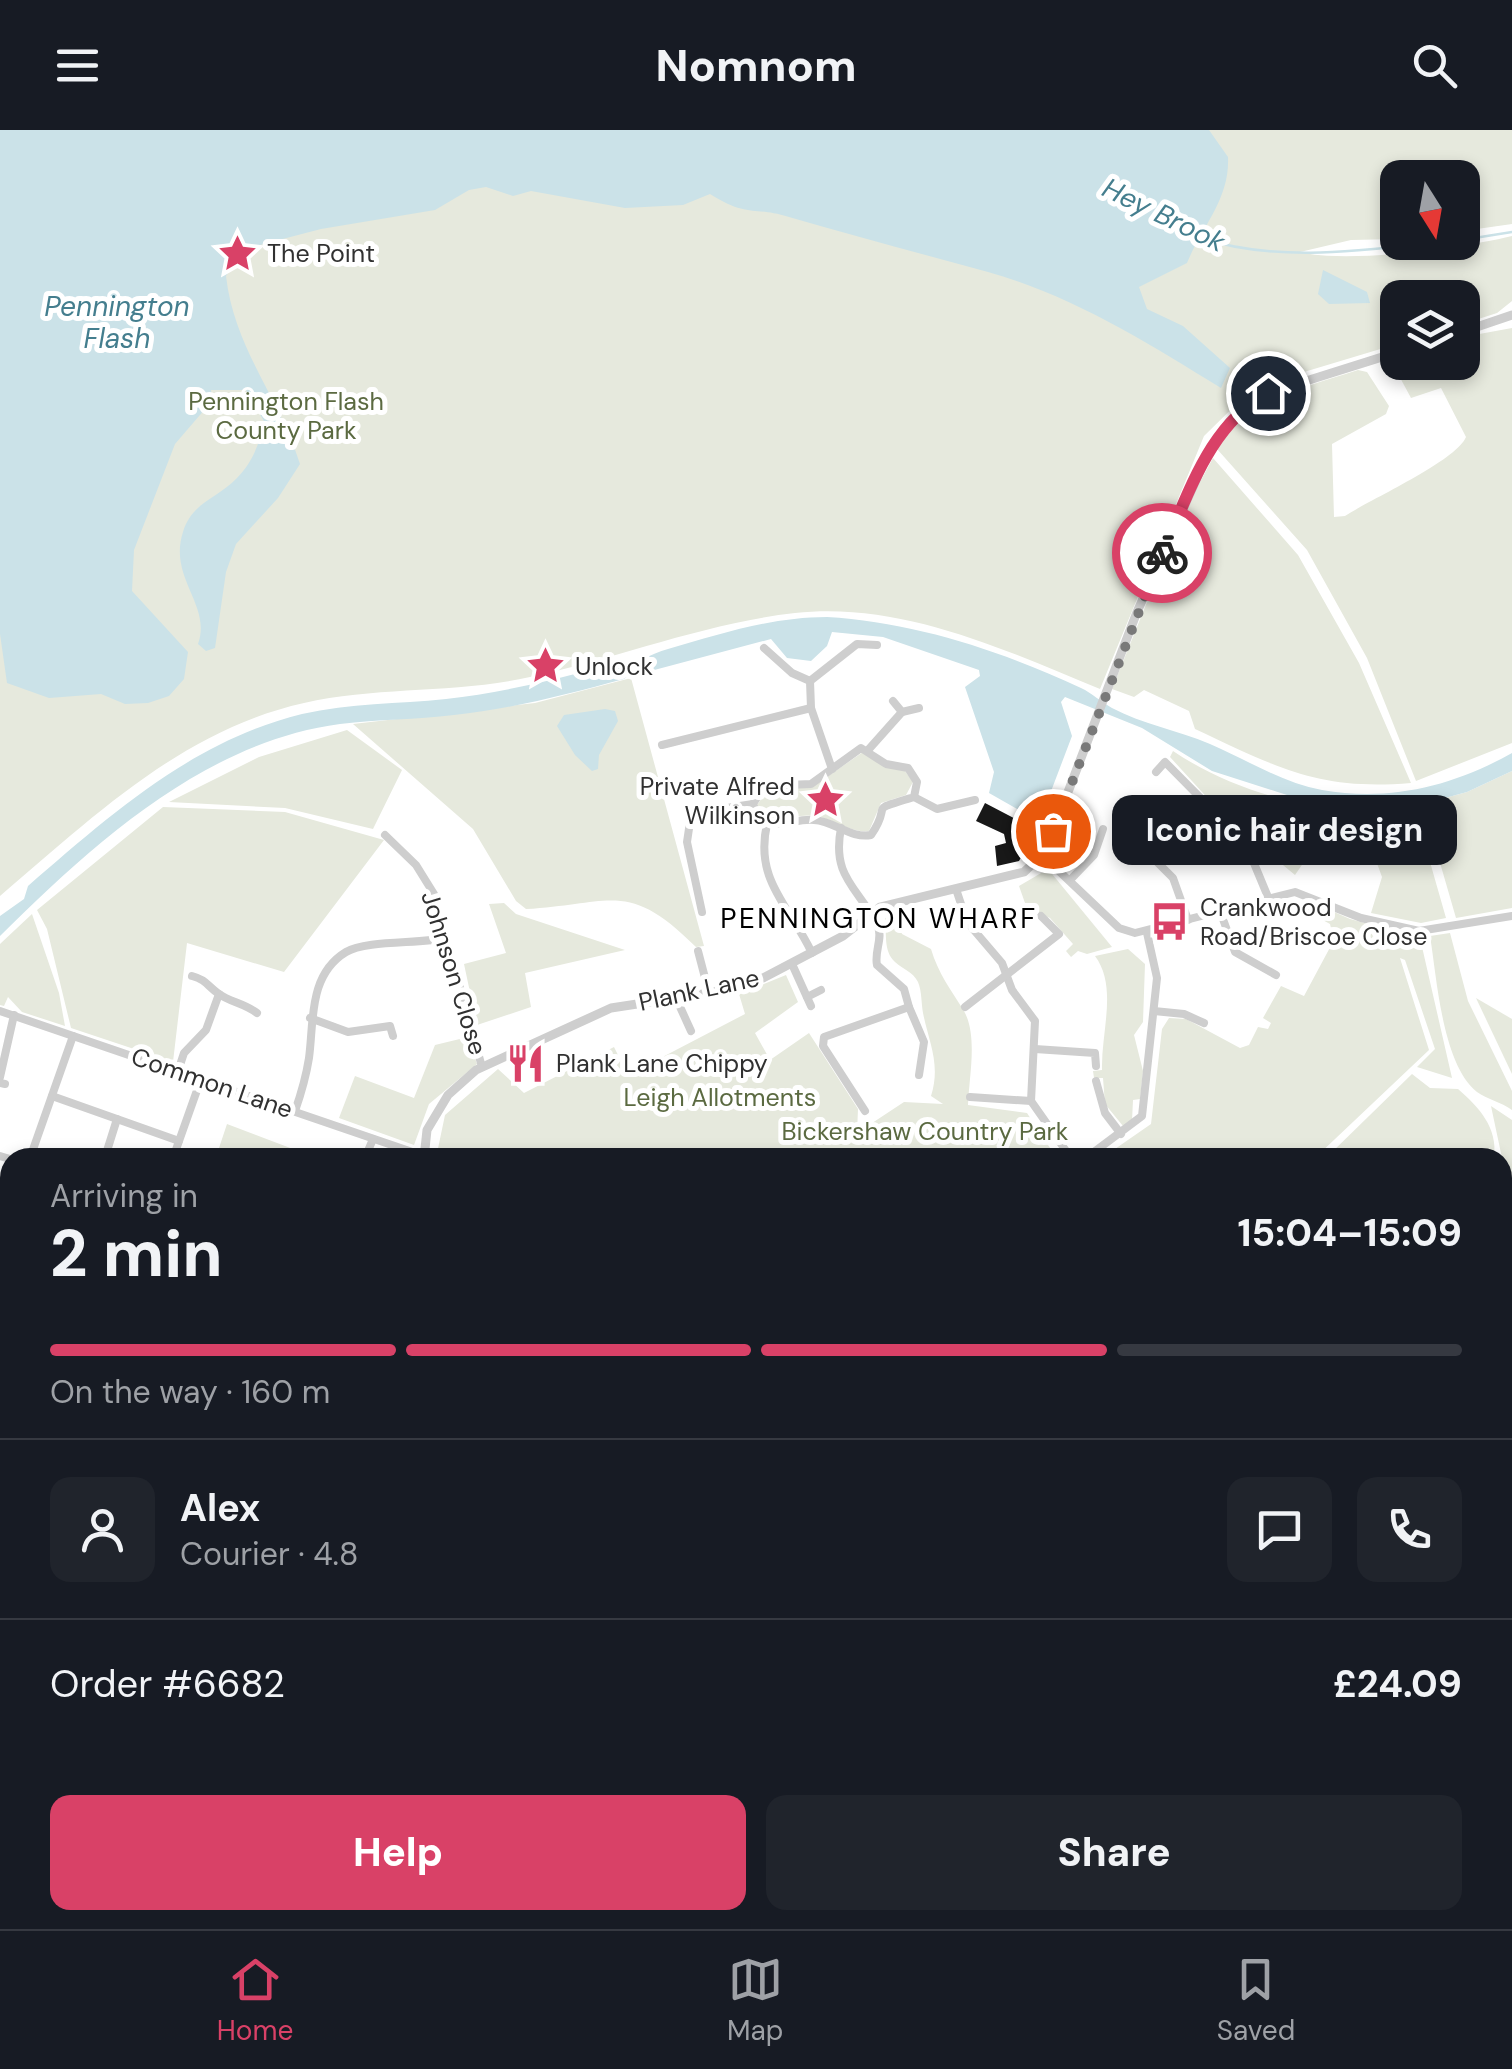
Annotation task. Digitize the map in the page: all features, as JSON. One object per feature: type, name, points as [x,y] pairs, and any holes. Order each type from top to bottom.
[{"type":"street","points":[[1480,326],[1512,315]]},
{"type":"street","points":[[1380,358],[1268,393],[1229,422],[1210,449],[1153,574],[1042,856],[1118,928],[1146,933],[1268,898],[1306,893],[1361,918],[1419,931],[1512,916]]},
{"type":"street","points":[[810,681],[858,644],[877,645]]},
{"type":"street","points":[[764,648],[792,673],[810,681]]},
{"type":"street","points":[[810,681],[811,708],[832,769]]},
{"type":"street","points":[[893,701],[902,712]]},
{"type":"street","points":[[662,744],[811,708]]},
{"type":"street","points":[[702,912],[703,898],[686,842],[693,817],[753,804],[764,786],[802,786],[853,751],[870,749],[902,712],[918,708]]},
{"type":"street","points":[[870,749],[886,764],[914,773],[914,797]]},
{"type":"street","points":[[1156,772],[1166,762],[1246,844],[1268,898]]},
{"type":"street","points":[[753,804],[758,817],[767,824],[810,819],[870,834],[883,805],[914,797],[937,808],[975,800]]},
{"type":"street","points":[[767,824],[763,842],[771,890],[794,917],[812,953]]},
{"type":"street","points":[[842,828],[838,859],[880,930],[877,965],[904,988],[924,1042],[919,1075]]},
{"type":"street","points":[[1071,880],[1100,845],[1104,829]]},
{"type":"street","name":"Johnson Close","points":[[385,835],[416,865],[434,894],[482,1067]]},
{"type":"street","points":[[1132,852],[1143,842],[1173,878],[1188,920]]},
{"type":"street","points":[[1100,845],[1112,850]]},
{"type":"street","name":"Plank Lane","points":[[425,1148],[427,1130],[448,1095],[482,1067],[612,1008],[746,984],[812,953],[889,904],[1024,872],[1042,856]]},
{"type":"street","points":[[956,888],[967,922],[1035,1021],[1031,1100],[1064,1148]]},
{"type":"street","points":[[1220,911],[1234,952],[1276,975]]},
{"type":"street","points":[[1041,916],[1068,945]]},
{"type":"street","points":[[1101,1148],[1142,1116],[1158,978],[1146,933]]},
{"type":"street","points":[[965,1007],[1059,934]]},
{"type":"street","points":[[295,1111],[306,1079],[310,1018],[318,987],[346,952],[446,938]]},
{"type":"street","points":[[698,951],[709,993]]},
{"type":"street","points":[[792,964],[809,1001],[822,990]]},
{"type":"street","points":[[192,976],[210,981],[219,994],[239,1000],[258,1014]]},
{"type":"street","points":[[178,1072],[184,1053],[206,1030],[219,994]]},
{"type":"street","points":[[676,998],[690,1031]]},
{"type":"street","points":[[865,1110],[823,1046],[824,1037],[910,1006]]},
{"type":"street","points":[[1154,1010],[1184,1014],[1204,1023]]},
{"type":"street","name":"Common Lane","points":[[0,1011],[400,1148]]},
{"type":"street","points":[[2,1081],[14,1016]]},
{"type":"street","points":[[310,1018],[348,1032],[390,1026],[393,1036]]},
{"type":"street","points":[[34,1148],[74,1036]]},
{"type":"street","points":[[1095,1040],[1096,1066]]},
{"type":"street","points":[[1035,1049],[1095,1052]]},
{"type":"street","points":[[176,1148],[201,1079]]},
{"type":"street","points":[[1096,1081],[1106,1113],[1121,1134]]},
{"type":"street","points":[[52,1096],[179,1140]]},
{"type":"street","points":[[970,1097],[1031,1100]]},
{"type":"street","points":[[108,1148],[117,1118]]},
{"type":"street","points":[[369,1148],[373,1138]]},
{"type":"green space","name":"Pennington Flash County Park","points":[[0,130],[1512,130],[1512,224],[1480,229],[1480,160],[1380,160],[1380,239],[1351,240],[1300,252],[1380,255],[1380,260],[1480,260],[1480,242],[1512,236],[1512,301],[1497,313],[1480,318],[1480,280],[1380,280],[1380,349],[1254,387],[1204,436],[1100,689],[952,632],[874,614],[835,611],[795,613],[728,625],[502,682],[360,694],[304,703],[260,716],[178,755],[104,808],[0,896]]},
{"type":"green space","points":[[1512,328],[1512,743],[1416,781],[1367,658],[1307,550],[1217,449],[1245,418],[1279,397],[1358,370],[1367,372],[1389,406],[1386,414],[1332,444],[1334,517],[1345,516],[1459,447],[1466,437],[1441,388],[1411,398],[1401,380],[1480,380],[1480,334]]},
{"type":"green space","points":[[1213,458],[1298,555],[1359,663],[1411,783],[1349,783],[1298,773],[1195,729],[1189,711],[1144,690],[1134,697],[1112,689],[1182,515]]},
{"type":"green space","points":[[631,678],[704,946],[696,947],[673,926],[635,904],[600,901],[526,909],[516,901],[473,829],[353,724],[535,703]]},
{"type":"green space","points":[[347,730],[402,770],[373,829],[285,808],[169,802],[259,757]]},
{"type":"green space","points":[[1173,751],[1228,781],[1289,801],[1352,810],[1414,806],[1446,918],[1421,923],[1371,913],[1382,877],[1367,836],[1328,827],[1295,875],[1224,816],[1170,757]]},
{"type":"green space","points":[[863,752],[905,771],[913,782],[906,795],[881,803],[869,831],[816,816],[761,816],[757,805],[769,788],[811,788]]},
{"type":"green space","points":[[1512,771],[1512,908],[1456,918],[1423,804],[1467,792]]},
{"type":"green space","points":[[163,807],[285,812],[384,840],[284,972],[187,943],[173,1062],[71,1028],[47,929],[37,910]]},
{"type":"green space","points":[[1048,869],[1112,947],[1087,954],[1078,951],[1071,957],[1066,951],[1073,944],[1050,918],[1037,912],[1031,920],[1019,886]]},
{"type":"green space","points":[[504,903],[516,914],[625,950],[525,973],[531,1007],[477,1025],[464,964],[506,953],[489,904]]},
{"type":"green space","points":[[1314,903],[1350,919],[1420,938],[1452,1078],[1417,1067],[1435,1049],[1405,960],[1400,958],[1429,1050],[1326,1148],[1116,1148],[1151,1124],[1162,1029],[1169,1018],[1186,1019],[1240,1048],[1249,1045],[1258,1027],[1268,1029],[1271,1023],[1263,1018],[1281,986],[1304,996],[1334,940],[1330,924],[1297,906]]},
{"type":"green space","points":[[32,914],[59,993],[65,1026],[22,1012],[8,997],[4,1006],[0,1005],[0,944]]},
{"type":"green space","points":[[896,915],[902,934],[931,949],[964,1011],[972,1044],[968,1105],[1027,1113],[1050,1148],[438,1148],[445,1115],[498,1069],[524,1093],[614,1047],[628,1075],[745,1014],[739,994],[786,975],[798,1002],[755,1033],[770,1060],[809,1033],[858,1109],[857,1133],[904,1102],[943,1104],[931,1096],[934,1064],[918,982],[891,958],[885,918]]},
{"type":"green space","points":[[1450,933],[1468,1001],[1512,1091],[1512,1110],[1477,1092],[1456,1062],[1439,996],[1430,936]]},
{"type":"green space","points":[[1128,949],[1145,964],[1143,1022],[1134,1035],[1143,1071],[1140,1099],[1133,1100],[1132,1121],[1123,1126],[1105,1104],[1103,1078],[1094,1078],[1093,1071],[1102,1070],[1107,995],[1102,968],[1095,956]]},
{"type":"green space","points":[[1476,998],[1512,1019],[1512,1074]]},
{"type":"green space","points":[[468,1037],[477,1064],[429,1104],[414,1145],[339,1118],[355,1076],[414,1098],[435,1045]]},
{"type":"green space","points":[[1412,1074],[1430,1088],[1458,1089],[1485,1119],[1494,1146],[1494,1148],[1336,1148]]},
{"type":"green space","points":[[1491,1106],[1512,1120],[1512,1148],[1500,1148]]},
{"type":"green space","points":[[227,1124],[290,1148],[219,1148]]},
{"type":"water","name":"Pennington Flash","points":[[0,130],[1209,130],[1228,157],[1220,199],[1187,263],[1139,287],[1147,309],[1183,326],[1230,368],[1221,388],[1108,322],[1019,282],[789,217],[742,209],[710,194],[683,205],[625,208],[531,191],[513,196],[486,187],[469,190],[435,210],[321,229],[244,249],[226,276],[231,302],[247,349],[300,464],[278,498],[236,544],[226,572],[215,648],[206,651],[198,644],[199,617],[181,563],[183,532],[199,507],[243,472],[265,423],[246,390],[211,390],[212,401],[175,444],[134,550],[132,591],[188,652],[184,679],[169,696],[148,703],[125,704],[101,694],[49,698],[7,683],[0,634]]},
{"type":"water","points":[[1323,270],[1367,292],[1370,303],[1329,304],[1318,294]]},
{"type":"water","points":[[827,617],[892,625],[989,651],[1081,688],[1123,714],[1210,744],[1293,782],[1322,790],[1372,794],[1420,788],[1467,774],[1512,753],[1512,771],[1467,792],[1423,804],[1364,809],[1318,805],[1212,771],[1142,728],[1065,697],[1061,702],[1072,736],[1042,815],[1035,819],[989,793],[994,772],[965,687],[980,676],[979,670],[883,637],[832,632],[827,646],[811,661],[787,658],[771,639],[643,673],[636,670],[624,679],[519,705],[440,717],[340,724],[290,735],[242,752],[197,775],[112,834],[0,936],[0,916],[24,899],[28,886],[122,807],[189,761],[262,726],[320,710],[446,699],[508,689],[610,665],[625,665],[746,627]]},
{"type":"water","points":[[615,711],[618,721],[599,755],[598,769],[592,771],[575,755],[557,726],[564,715]]},
{"type":"building","points":[[985,803],[1023,823],[1028,845],[1019,861],[997,866],[995,846],[1006,843],[1004,834],[976,821]]},
{"type":"waterway","name":"Hey Brook","points":[[1480,237],[1512,232]]},
{"type":"waterway","name":"Hey Brook","points":[[1198,237],[1227,245],[1287,252],[1380,248]]},
{"type":"way so far","points":[[1053,831],[1162,553]]},
{"type":"place","name":"The Point","points":[[237,253]]},
{"type":"place","name":"Unlock","points":[[545,666]]},
{"type":"place","name":"Private Alfred Wilkinson","points":[[825,800]]},
{"type":"place","name":"Iconic hair design","points":[[1053,831]]},
{"type":"place","name":"Crankwood Road/Briscoe Close","points":[[1170,921]]},
{"type":"place","name":"Plank Lane Chippy","points":[[526,1063]]},
{"type":"district","name":"PENNINGTON WHARF","points":[[879,918]]},
{"type":"route","points":[[1162,553],[1210,449],[1245,406],[1268,393]]},
{"type":"park label","name":"Leigh Allotments","points":[[720,1097]]},
{"type":"park label","name":"Bickershaw Country Park","points":[[925,1131]]}]
